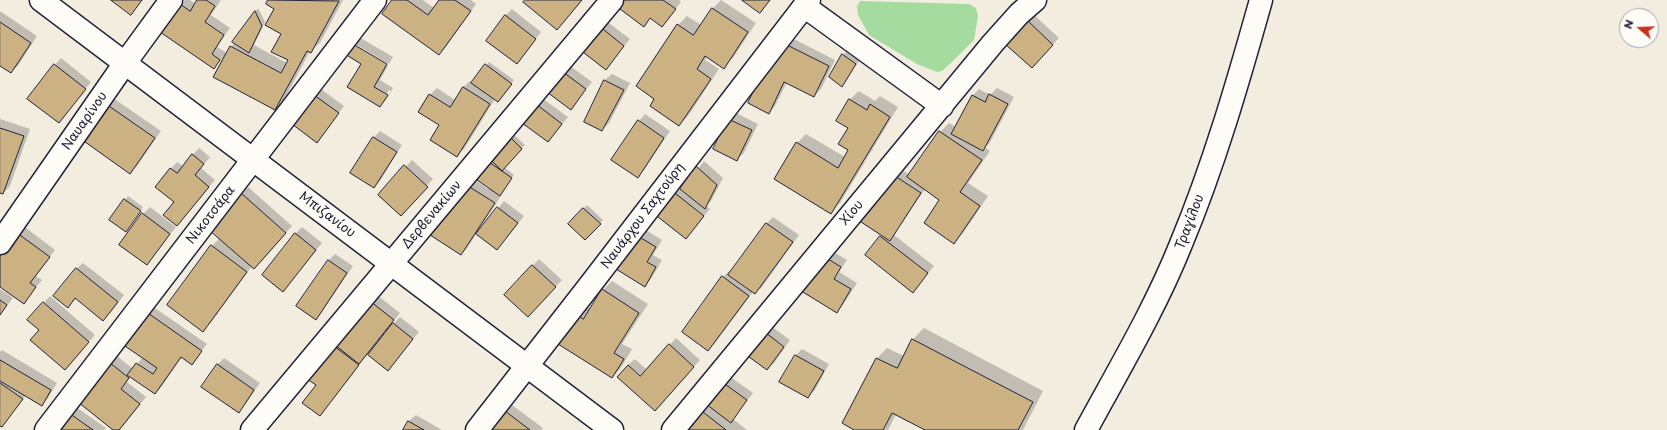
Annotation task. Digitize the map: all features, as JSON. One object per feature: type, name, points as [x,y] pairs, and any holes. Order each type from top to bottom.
[{"type":"street","name":"Μπιζανίου","points":[[41,0],[612,430]]},
{"type":"street","name":"Ναυαρίνου","points":[[0,243],[125,63],[172,0]]},
{"type":"street","name":"Νικοτσάρα","points":[[46,430],[375,0]]},
{"type":"street","name":"Δερβενακίων","points":[[252,430],[612,0]]},
{"type":"street","name":"Χίου","points":[[673,430],[993,43],[1019,14],[1035,0]]},
{"type":"street","name":"Τραγίλου","points":[[1086,430],[1153,305],[1181,246],[1212,160],[1261,0]]},
{"type":"street","points":[[806,3],[942,106]]},
{"type":"street","name":"Ναυάρχου Σαχτούρη","points":[[477,430],[528,366],[806,3]]},
{"type":"green space","points":[[860,1],[969,4],[976,8],[978,16],[974,40],[942,71],[937,72],[917,64],[869,35],[858,15],[857,7]]},
{"type":"building","points":[[111,0],[142,0],[131,15]]},
{"type":"building","points":[[197,0],[206,0],[215,6],[205,22],[224,35],[212,54],[220,60],[214,69],[160,32],[180,4],[190,11]]},
{"type":"building","points":[[268,0],[339,1],[311,53],[307,51],[275,110],[213,77],[230,46],[281,73],[288,60],[271,52],[281,34],[265,25],[274,9],[266,4]]},
{"type":"building","points":[[392,0],[407,0],[428,15],[439,0],[455,0],[471,11],[439,55],[382,14]]},
{"type":"building","points":[[525,0],[582,0],[557,30],[523,2]]},
{"type":"building","points":[[614,0],[663,0],[676,9],[662,27],[650,18],[644,27],[612,3]]},
{"type":"building","points":[[742,0],[770,0],[760,13]]},
{"type":"building","points":[[712,8],[748,32],[724,69],[705,56],[697,69],[711,79],[679,126],[650,106],[654,99],[636,86],[677,24],[693,35]]},
{"type":"building","points":[[255,11],[262,26],[249,53],[232,42]]},
{"type":"building","points":[[505,15],[536,39],[517,64],[486,41]]},
{"type":"building","points":[[1027,20],[1053,45],[1032,68],[1005,44]]},
{"type":"building","points":[[0,22],[31,43],[11,73],[0,66]]},
{"type":"building","points":[[598,25],[624,46],[606,70],[579,49]]},
{"type":"building","points":[[779,41],[829,66],[814,97],[784,82],[769,114],[748,103]]},
{"type":"building","points":[[351,43],[387,64],[374,87],[388,95],[380,107],[347,87],[361,64],[345,54]]},
{"type":"building","points":[[842,54],[856,64],[842,87],[829,77]]},
{"type":"building","points":[[54,64],[86,89],[59,123],[27,99]]},
{"type":"building","points":[[485,64],[512,84],[498,102],[471,83]]},
{"type":"building","points":[[559,69],[586,89],[571,110],[543,89]]},
{"type":"building","points":[[604,80],[624,90],[602,131],[584,122]]},
{"type":"building","points":[[463,87],[490,104],[457,157],[430,140],[439,125],[418,112],[429,94],[450,107]]},
{"type":"building","points":[[989,94],[1008,104],[983,151],[951,134],[972,95],[985,102]]},
{"type":"building","points":[[314,95],[339,113],[317,143],[292,124]]},
{"type":"building","points":[[849,99],[867,110],[870,104],[890,117],[831,214],[774,179],[796,142],[838,168],[848,150],[838,144],[848,128],[836,121]]},
{"type":"building","points":[[532,101],[562,124],[548,142],[518,120]]},
{"type":"building","points":[[106,104],[155,138],[130,174],[81,139]]},
{"type":"building","points":[[728,119],[752,130],[737,161],[713,149]]},
{"type":"building","points":[[638,120],[664,138],[638,178],[611,160]]},
{"type":"building","points":[[0,128],[24,136],[3,194],[0,193]]},
{"type":"building","points":[[939,131],[982,160],[960,192],[980,206],[954,244],[924,223],[939,200],[907,177]]},
{"type":"building","points":[[507,134],[522,149],[502,171],[487,156]]},
{"type":"building","points":[[373,137],[397,152],[374,188],[350,173]]},
{"type":"building","points":[[192,154],[204,164],[195,175],[209,187],[177,226],[163,215],[174,202],[155,187],[170,168],[177,173]]},
{"type":"building","points":[[483,158],[512,178],[500,196],[470,175]]},
{"type":"building","points":[[404,165],[428,187],[401,216],[378,195]]},
{"type":"building","points":[[696,166],[717,185],[705,209],[680,189]]},
{"type":"building","points":[[889,172],[921,193],[890,241],[858,220]]},
{"type":"building","points":[[468,186],[495,203],[461,255],[427,233]]},
{"type":"building","points":[[671,190],[704,216],[686,239],[653,213]]},
{"type":"building","points":[[241,193],[286,233],[254,269],[209,230]]},
{"type":"building","points":[[124,199],[141,211],[126,232],[109,220]]},
{"type":"building","points":[[497,207],[518,223],[497,250],[476,234]]},
{"type":"building","points":[[583,208],[601,224],[585,240],[568,224]]},
{"type":"building","points":[[142,213],[170,234],[147,265],[119,245]]},
{"type":"building","points":[[766,223],[793,242],[755,294],[728,275]]},
{"type":"building","points":[[13,230],[50,257],[30,283],[36,287],[24,304],[0,287],[0,249]]},
{"type":"building","points":[[295,233],[316,250],[283,292],[262,275]]},
{"type":"building","points":[[636,235],[656,247],[647,262],[656,267],[645,287],[616,269]]},
{"type":"building","points":[[880,236],[928,273],[913,293],[865,255]]},
{"type":"building","points":[[211,245],[247,272],[203,332],[167,305]]},
{"type":"building","points":[[820,254],[841,267],[834,279],[851,289],[837,313],[798,289]]},
{"type":"building","points":[[328,260],[347,273],[316,320],[296,306]]},
{"type":"building","points":[[532,265],[556,287],[528,317],[504,295]]},
{"type":"building","points":[[76,268],[118,302],[103,321],[75,298],[68,308],[53,296]]},
{"type":"building","points":[[722,276],[749,296],[708,351],[682,332]]},
{"type":"building","points":[[602,289],[639,313],[614,353],[624,359],[612,378],[558,344],[577,314],[583,319]]},
{"type":"building","points":[[365,297],[394,320],[359,364],[330,341]]},
{"type":"building","points":[[0,300],[7,305],[0,315]]},
{"type":"building","points":[[43,302],[89,342],[65,370],[30,340],[39,330],[27,320]]},
{"type":"building","points":[[145,311],[202,351],[192,365],[181,357],[155,394],[127,375],[136,363],[153,374],[157,368],[122,344]]},
{"type":"building","points":[[393,323],[413,339],[388,371],[368,355]]},
{"type":"building","points":[[761,329],[784,347],[767,370],[745,354]]},
{"type":"building","points":[[912,339],[1033,402],[1018,430],[925,430],[892,413],[883,430],[854,430],[842,423],[876,358],[897,368]]},
{"type":"building","points":[[330,343],[359,365],[320,416],[302,403],[316,385],[304,377]]},
{"type":"building","points":[[669,344],[694,367],[655,411],[617,377],[628,365],[640,376]]},
{"type":"building","points":[[795,355],[824,371],[808,398],[779,382]]},
{"type":"building","points":[[0,360],[51,390],[42,406],[0,381]]},
{"type":"building","points":[[109,362],[129,378],[121,389],[140,404],[119,430],[113,430],[78,402]]},
{"type":"building","points":[[217,364],[254,390],[239,413],[201,387]]},
{"type":"building","points":[[718,379],[747,400],[731,423],[702,401]]},
{"type":"building","points":[[0,383],[23,399],[2,427],[0,426]]},
{"type":"building","points":[[694,405],[726,430],[673,430]]},
{"type":"building","points":[[505,411],[530,430],[490,430]]},
{"type":"building","points":[[69,413],[93,430],[56,430]]},
{"type":"building","points":[[408,421],[424,430],[403,430]]}]
